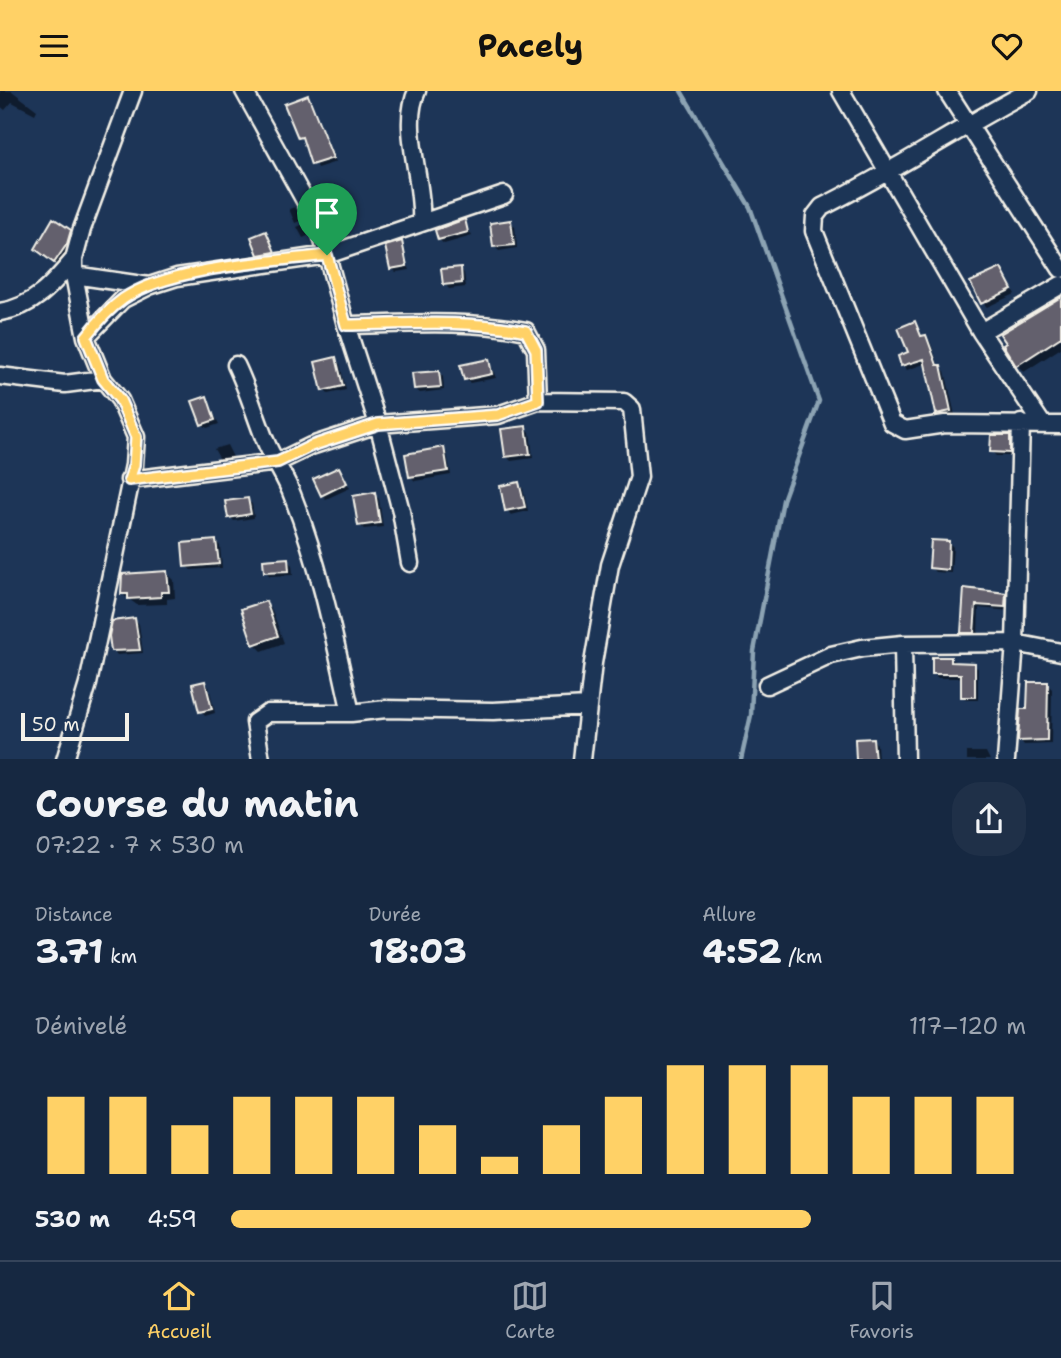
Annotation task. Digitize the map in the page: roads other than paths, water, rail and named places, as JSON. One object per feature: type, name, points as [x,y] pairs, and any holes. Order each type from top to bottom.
[{"type":"street","points":[[65,759],[88,684],[134,465],[136,437],[120,400],[103,379],[86,337],[74,267],[102,171],[133,91]]},
{"type":"street","points":[[244,91],[315,218],[378,424],[401,510],[410,563]]},
{"type":"street","points":[[417,91],[410,106],[409,123],[419,171],[421,223]]},
{"type":"street","points":[[841,91],[981,332],[1043,425]]},
{"type":"street","points":[[947,91],[1061,269]]},
{"type":"street","points":[[1029,91],[969,123],[890,173],[822,207],[815,216],[814,230],[892,423],[905,430],[945,424],[1061,425]]},
{"type":"street","points":[[86,337],[123,299],[149,286],[177,277],[327,255],[504,195]]},
{"type":"street","points":[[74,267],[149,286]]},
{"type":"street","points":[[0,312],[16,310],[45,294],[74,267]]},
{"type":"street","points":[[981,332],[1061,285]]},
{"type":"street","points":[[346,325],[434,323],[526,331],[536,350],[538,401]]},
{"type":"street","points":[[236,365],[306,534],[351,713]]},
{"type":"street","points":[[0,376],[65,384],[103,379]]},
{"type":"street","points":[[129,480],[278,462],[311,446],[378,424],[498,415],[538,401],[624,402],[632,408],[639,477],[610,565],[582,759]]},
{"type":"street","points":[[1006,759],[1015,643],[1021,423]]},
{"type":"street","points":[[767,685],[831,655],[903,644],[1015,643],[1061,652]]},
{"type":"street","points":[[903,644],[905,759]]},
{"type":"street","points":[[261,759],[255,722],[261,715],[351,713],[386,709],[493,711],[588,706]]},
{"type":"waterway","points":[[681,91],[750,207],[819,401],[783,500],[754,651],[751,715],[741,759]]}]
